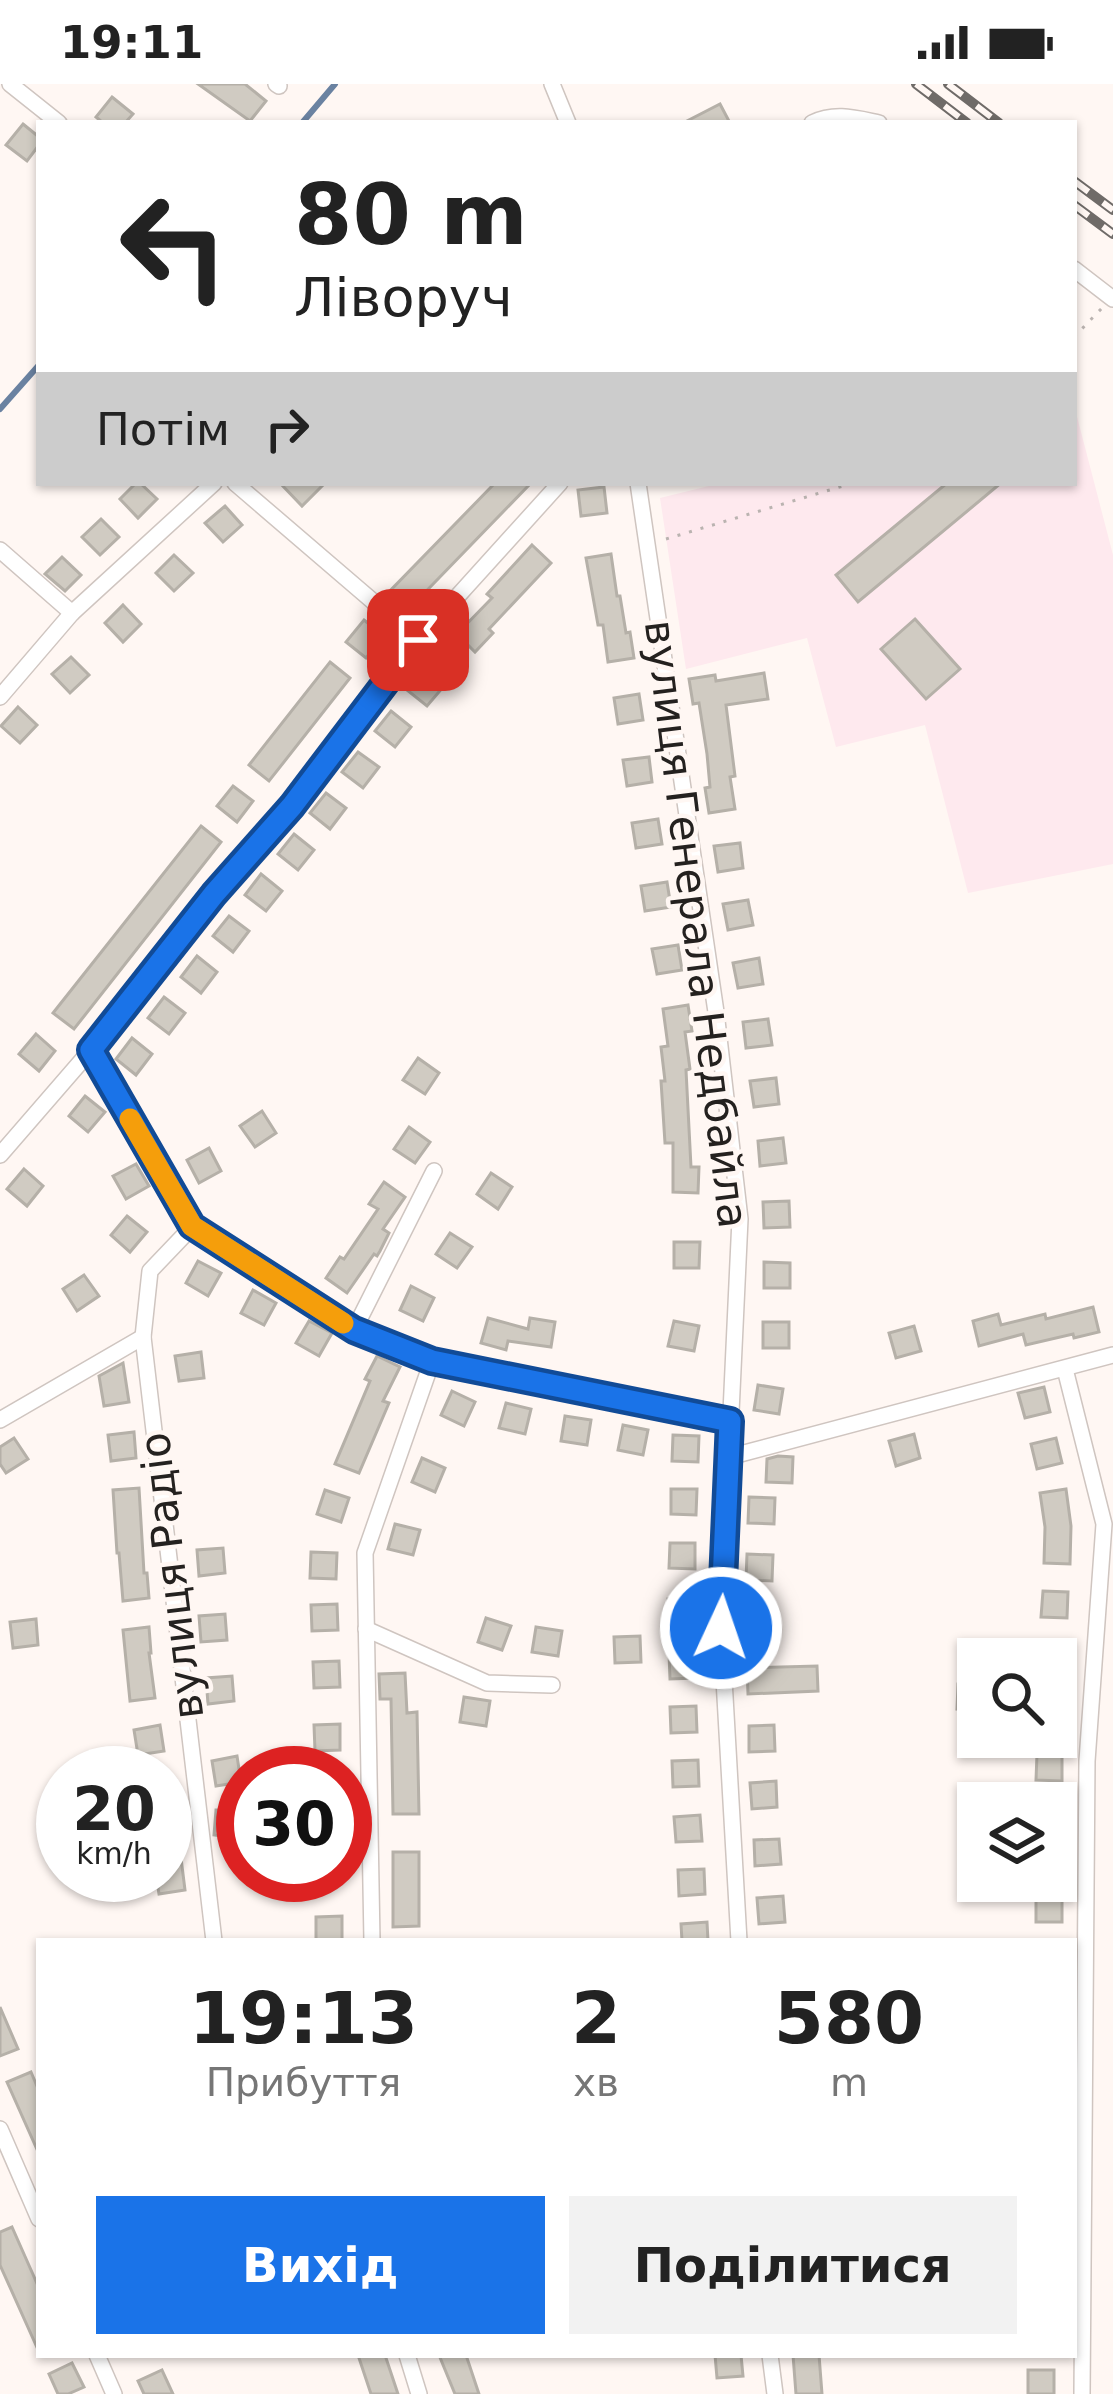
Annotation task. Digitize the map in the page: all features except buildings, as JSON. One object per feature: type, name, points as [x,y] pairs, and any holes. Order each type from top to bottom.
[{"type":"street","points":[[10,84],[55,120]]},
{"type":"street","points":[[552,84],[567,120]]},
{"type":"street","points":[[819,120],[846,116],[865,120]]},
{"type":"street","points":[[1077,271],[1112,298]]},
{"type":"street","points":[[0,697],[72,613],[211,486]]},
{"type":"street","points":[[238,486],[418,640]]},
{"type":"street","points":[[0,1155],[292,806],[418,640],[557,486]]},
{"type":"street","name":"вулиця Генерала Недбайла","points":[[638,486],[716,1012],[740,1219],[721,1628],[739,1938]]},
{"type":"street","points":[[0,550],[72,613]]},
{"type":"street","points":[[91,1050],[192,1226],[354,1330],[432,1361],[730,1421]]},
{"type":"street","points":[[354,1330],[434,1171]]},
{"type":"street","name":"вулиця Радіо","points":[[192,1226],[150,1271],[143,1337],[214,1938]]},
{"type":"street","points":[[0,1420],[143,1337]]},
{"type":"street","points":[[728,1456],[1113,1354]]},
{"type":"street","points":[[372,1938],[365,1553],[432,1361]]},
{"type":"street","points":[[1065,1369],[1108,1522],[1104,1641],[1087,1761],[1082,2394]]},
{"type":"street","points":[[366,1629],[488,1683],[552,1685]]},
{"type":"street","points":[[0,2128],[36,2212]]},
{"type":"street","points":[[98,2358],[114,2394]]},
{"type":"street","points":[[408,2358],[419,2394]]},
{"type":"street","points":[[770,2358],[775,2394]]},
{"type":"path","points":[[1077,335],[1112,298]]},
{"type":"path","points":[[647,545],[843,486]]},
{"type":"shaded area","points":[[1077,417],[1113,555],[1113,864],[968,893],[925,725],[836,747],[807,638],[686,669],[660,498],[709,486],[1077,486]]},
{"type":"waterway","points":[[305,120],[335,84]]},
{"type":"waterway","points":[[0,409],[36,368]]},
{"type":"railway","points":[[916,84],[963,120]]},
{"type":"railway","points":[[948,84],[995,120]]},
{"type":"railway","points":[[1077,183],[1113,210]]},
{"type":"railway","points":[[1077,207],[1113,234]]},
{"type":"slow traffic","points":[[130,1119],[192,1226],[343,1323]]},
{"type":"route","points":[[418,640],[292,806],[214,894],[91,1050],[192,1226],[354,1330],[432,1361],[730,1421],[721,1628]]}]
